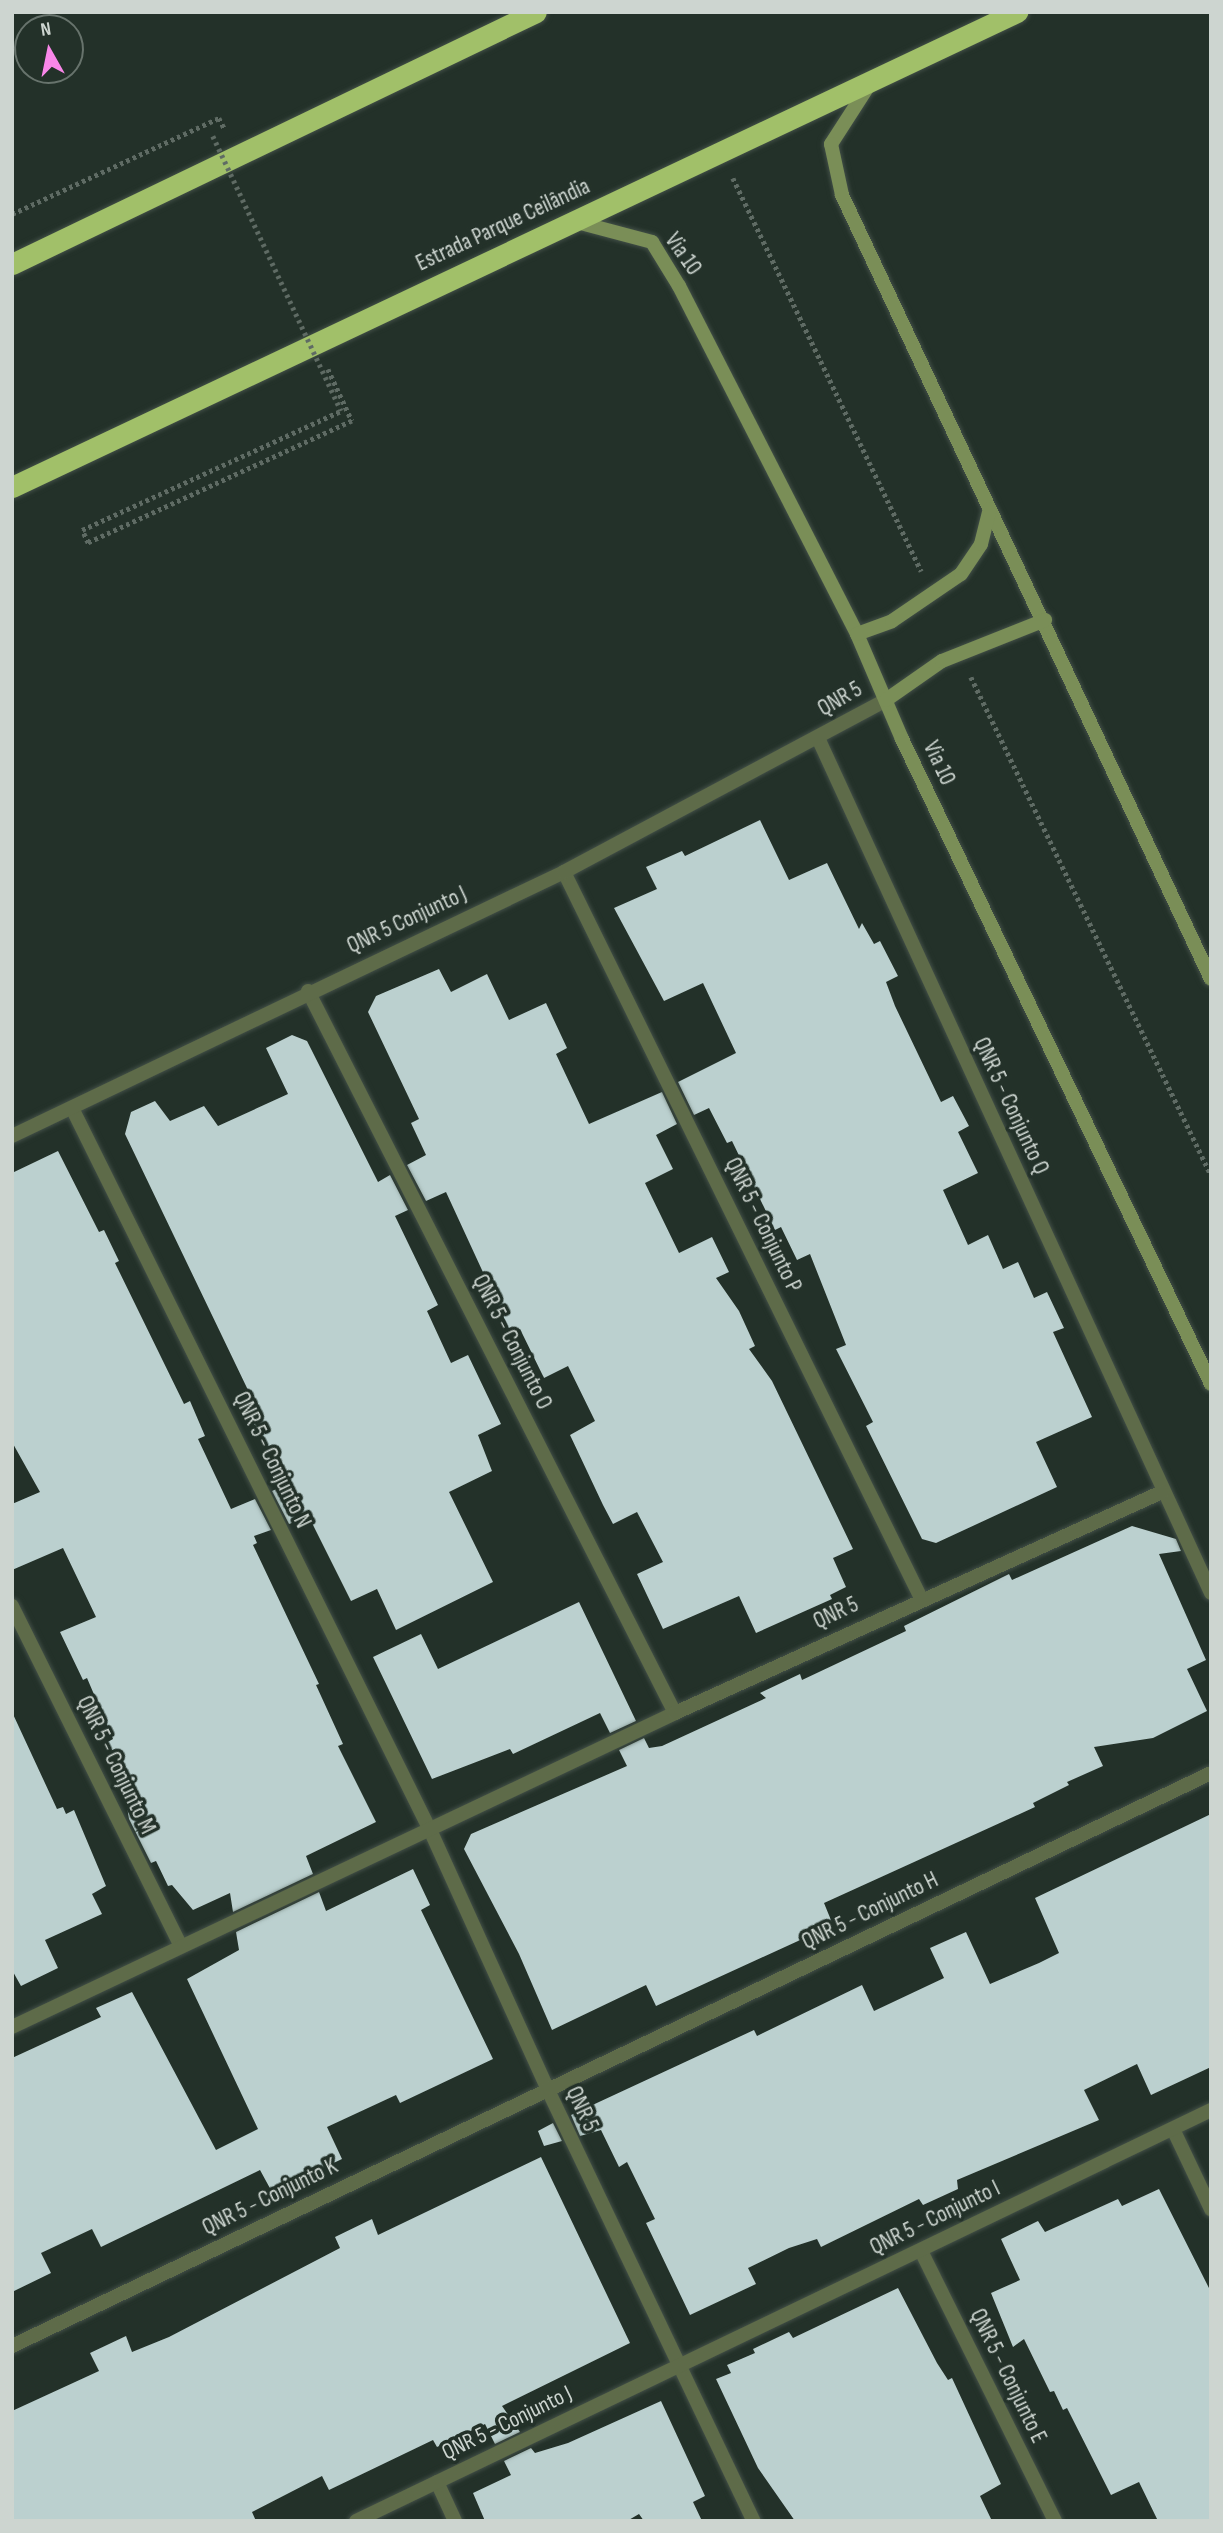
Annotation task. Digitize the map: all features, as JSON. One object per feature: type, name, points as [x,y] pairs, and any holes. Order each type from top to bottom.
[{"type":"highway","points":[[12,264],[536,12]]},
{"type":"highway","name":"Estrada Parque Ceilândia","points":[[12,487],[572,220],[1017,12]]},
{"type":"main road","points":[[872,82],[831,144],[842,195],[1045,620],[1211,979]]},
{"type":"main road","name":"Via 10","points":[[572,220],[652,242],[857,634],[1211,1384]]},
{"type":"main road","points":[[857,634],[892,621],[961,574],[981,544],[990,509]]},
{"type":"main road","points":[[886,699],[942,661],[1045,620]]},
{"type":"street","name":"QNR 5","points":[[818,738],[886,699]]},
{"type":"street","name":"QNR 5 Conjunto J","points":[[12,1136],[309,991],[564,872],[818,738]]},
{"type":"street","name":"QNR 5 - Conjunto Q","points":[[818,738],[1162,1492]]},
{"type":"street","name":"QNR 5 - Conjunto P","points":[[564,872],[922,1598]]},
{"type":"street","name":"QNR 5 - Conjunto O","points":[[309,991],[675,1713]]},
{"type":"street","name":"QNR 5 - Conjunto N","points":[[72,1108],[431,1832]]},
{"type":"street","name":"QNR 5","points":[[12,2027],[180,1944],[431,1832],[675,1713],[922,1598],[1162,1492]]},
{"type":"street","points":[[1162,1492],[1211,1593]]},
{"type":"street","name":"QNR 5 - Conjunto M","points":[[12,1606],[180,1944]]},
{"type":"street","name":"QNR 5 - Conjunto H","points":[[548,2090],[1211,1773]]},
{"type":"street","name":"QNR 5","points":[[431,1832],[548,2090],[754,2521]]},
{"type":"street","name":"QNR 5 - Conjunto K","points":[[12,2346],[548,2090]]},
{"type":"street","name":"QNR 5 - Conjunto I","points":[[678,2365],[1211,2110]]},
{"type":"street","points":[[1173,2129],[1211,2209]]},
{"type":"street","name":"QNR 5 - Conjunto E","points":[[920,2251],[1055,2521]]},
{"type":"street","name":"QNR 5 - Conjunto J","points":[[355,2521],[678,2365]]},
{"type":"street","points":[[437,2482],[455,2521]]},
{"type":"path","points":[[12,214],[219,118]]},
{"type":"path","points":[[213,136],[341,411],[82,530],[88,543],[352,421],[316,342]]},
{"type":"building","points":[[760,820],[789,880],[827,863],[859,929],[862,923],[874,944],[880,941],[898,976],[886,982],[895,1006],[941,1102],[953,1096],[969,1126],[958,1132],[978,1173],[943,1190],[968,1245],[988,1235],[1003,1269],[1018,1262],[1034,1298],[1047,1292],[1064,1328],[1053,1332],[1092,1417],[1036,1442],[1057,1487],[936,1543],[922,1539],[866,1426],[873,1422],[836,1349],[846,1345],[810,1254],[797,1260],[781,1227],[775,1230],[732,1141],[727,1143],[709,1108],[694,1115],[678,1082],[736,1053],[703,983],[664,1001],[614,908],[657,889],[646,867],[682,851],[685,856]]},
{"type":"building","points":[[439,969],[451,992],[487,974],[509,1020],[546,1003],[567,1048],[556,1054],[589,1124],[662,1092],[677,1124],[656,1135],[673,1169],[645,1183],[679,1253],[712,1237],[729,1272],[716,1278],[739,1311],[755,1346],[749,1349],[772,1381],[853,1549],[833,1558],[846,1587],[830,1595],[832,1599],[756,1633],[739,1596],[663,1629],[637,1574],[663,1562],[637,1512],[613,1524],[603,1505],[570,1435],[595,1421],[568,1366],[544,1378],[520,1329],[511,1333],[446,1192],[426,1201],[407,1165],[426,1155],[411,1123],[419,1119],[368,1012],[376,996]]},
{"type":"building","points":[[292,1035],[307,1041],[378,1182],[390,1175],[408,1210],[395,1216],[438,1305],[427,1311],[451,1363],[468,1355],[501,1424],[478,1435],[492,1471],[449,1492],[493,1582],[396,1630],[377,1589],[351,1601],[309,1517],[289,1524],[272,1491],[283,1486],[250,1415],[258,1411],[125,1134],[131,1112],[155,1101],[170,1121],[204,1106],[218,1126],[288,1094],[266,1048]]},
{"type":"building","points":[[58,1151],[99,1232],[104,1230],[119,1261],[115,1263],[184,1404],[190,1401],[205,1436],[198,1439],[231,1509],[255,1499],[271,1530],[254,1536],[257,1543],[253,1545],[319,1684],[316,1685],[343,1744],[338,1746],[376,1822],[306,1856],[313,1874],[233,1912],[230,1893],[193,1910],[172,1885],[168,1886],[156,1861],[151,1863],[129,1819],[122,1777],[106,1743],[113,1739],[87,1678],[83,1680],[60,1632],[96,1617],[63,1548],[12,1570],[12,1504],[40,1492],[12,1442],[12,1173]]},
{"type":"building","points":[[1132,1526],[1176,1539],[1181,1551],[1159,1554],[1206,1660],[1187,1669],[1207,1711],[1153,1738],[1094,1747],[1103,1766],[1067,1782],[1069,1785],[1033,1803],[1035,1807],[824,1903],[833,1925],[656,2006],[646,1985],[552,2030],[519,1954],[464,1849],[471,1834],[627,1766],[619,1750],[644,1738],[649,1748],[662,1746],[766,1698],[760,1693],[800,1674],[802,1680],[906,1631],[904,1626],[1009,1574],[1012,1580]]},
{"type":"building","points":[[579,1602],[636,1721],[610,1733],[600,1713],[513,1754],[510,1749],[432,1779],[373,1657],[421,1634],[438,1669]]},
{"type":"building","points":[[12,1712],[57,1809],[63,1807],[66,1814],[74,1810],[106,1886],[92,1894],[102,1914],[45,1940],[58,1968],[21,1986],[12,1970]]},
{"type":"building","points":[[1211,1814],[1211,2067],[1151,2095],[1137,2064],[1084,2090],[1099,2120],[957,2180],[958,2189],[923,2205],[919,2199],[821,2247],[817,2239],[789,2248],[748,2268],[756,2284],[690,2315],[646,2223],[655,2219],[627,2162],[619,2167],[601,2130],[580,2136],[571,2115],[754,2030],[757,2036],[862,1985],[874,2011],[944,1978],[930,1948],[966,1932],[990,1984],[1039,1963],[1059,1953],[1035,1898]]},
{"type":"building","points":[[413,1869],[430,1905],[421,1910],[493,2059],[400,2103],[396,2095],[327,2127],[342,2159],[272,2192],[260,2170],[101,2247],[92,2229],[41,2253],[51,2273],[12,2292],[12,2058],[101,2017],[96,2008],[132,1992],[216,2150],[258,2129],[187,1979],[239,1950],[236,1932],[319,1892],[326,1911]]},
{"type":"building","points":[[553,2123],[562,2141],[544,2146],[538,2131]]},
{"type":"building","points":[[541,2157],[630,2343],[502,2406],[520,2432],[495,2444],[485,2424],[437,2447],[433,2440],[329,2490],[322,2476],[252,2512],[256,2521],[12,2521],[12,2411],[99,2371],[90,2353],[126,2336],[132,2352],[169,2337],[340,2248],[335,2237],[372,2219],[378,2235]]},
{"type":"building","points":[[1159,2189],[1211,2292],[1211,2521],[1158,2521],[1139,2482],[1111,2495],[1067,2408],[1063,2410],[1054,2391],[1050,2392],[1024,2339],[1013,2347],[991,2293],[1020,2280],[1001,2239],[1038,2221],[1045,2232],[1118,2199],[1122,2206]]},
{"type":"building","points":[[898,2288],[937,2363],[948,2380],[952,2378],[1001,2484],[980,2496],[992,2521],[795,2521],[758,2468],[716,2379],[731,2373],[727,2365],[755,2353],[753,2349],[789,2332],[793,2338]]},
{"type":"building","points":[[661,2401],[705,2496],[693,2502],[702,2521],[644,2521],[639,2514],[627,2521],[485,2521],[473,2493],[511,2475],[504,2461],[531,2448],[535,2453],[568,2443]]}]
